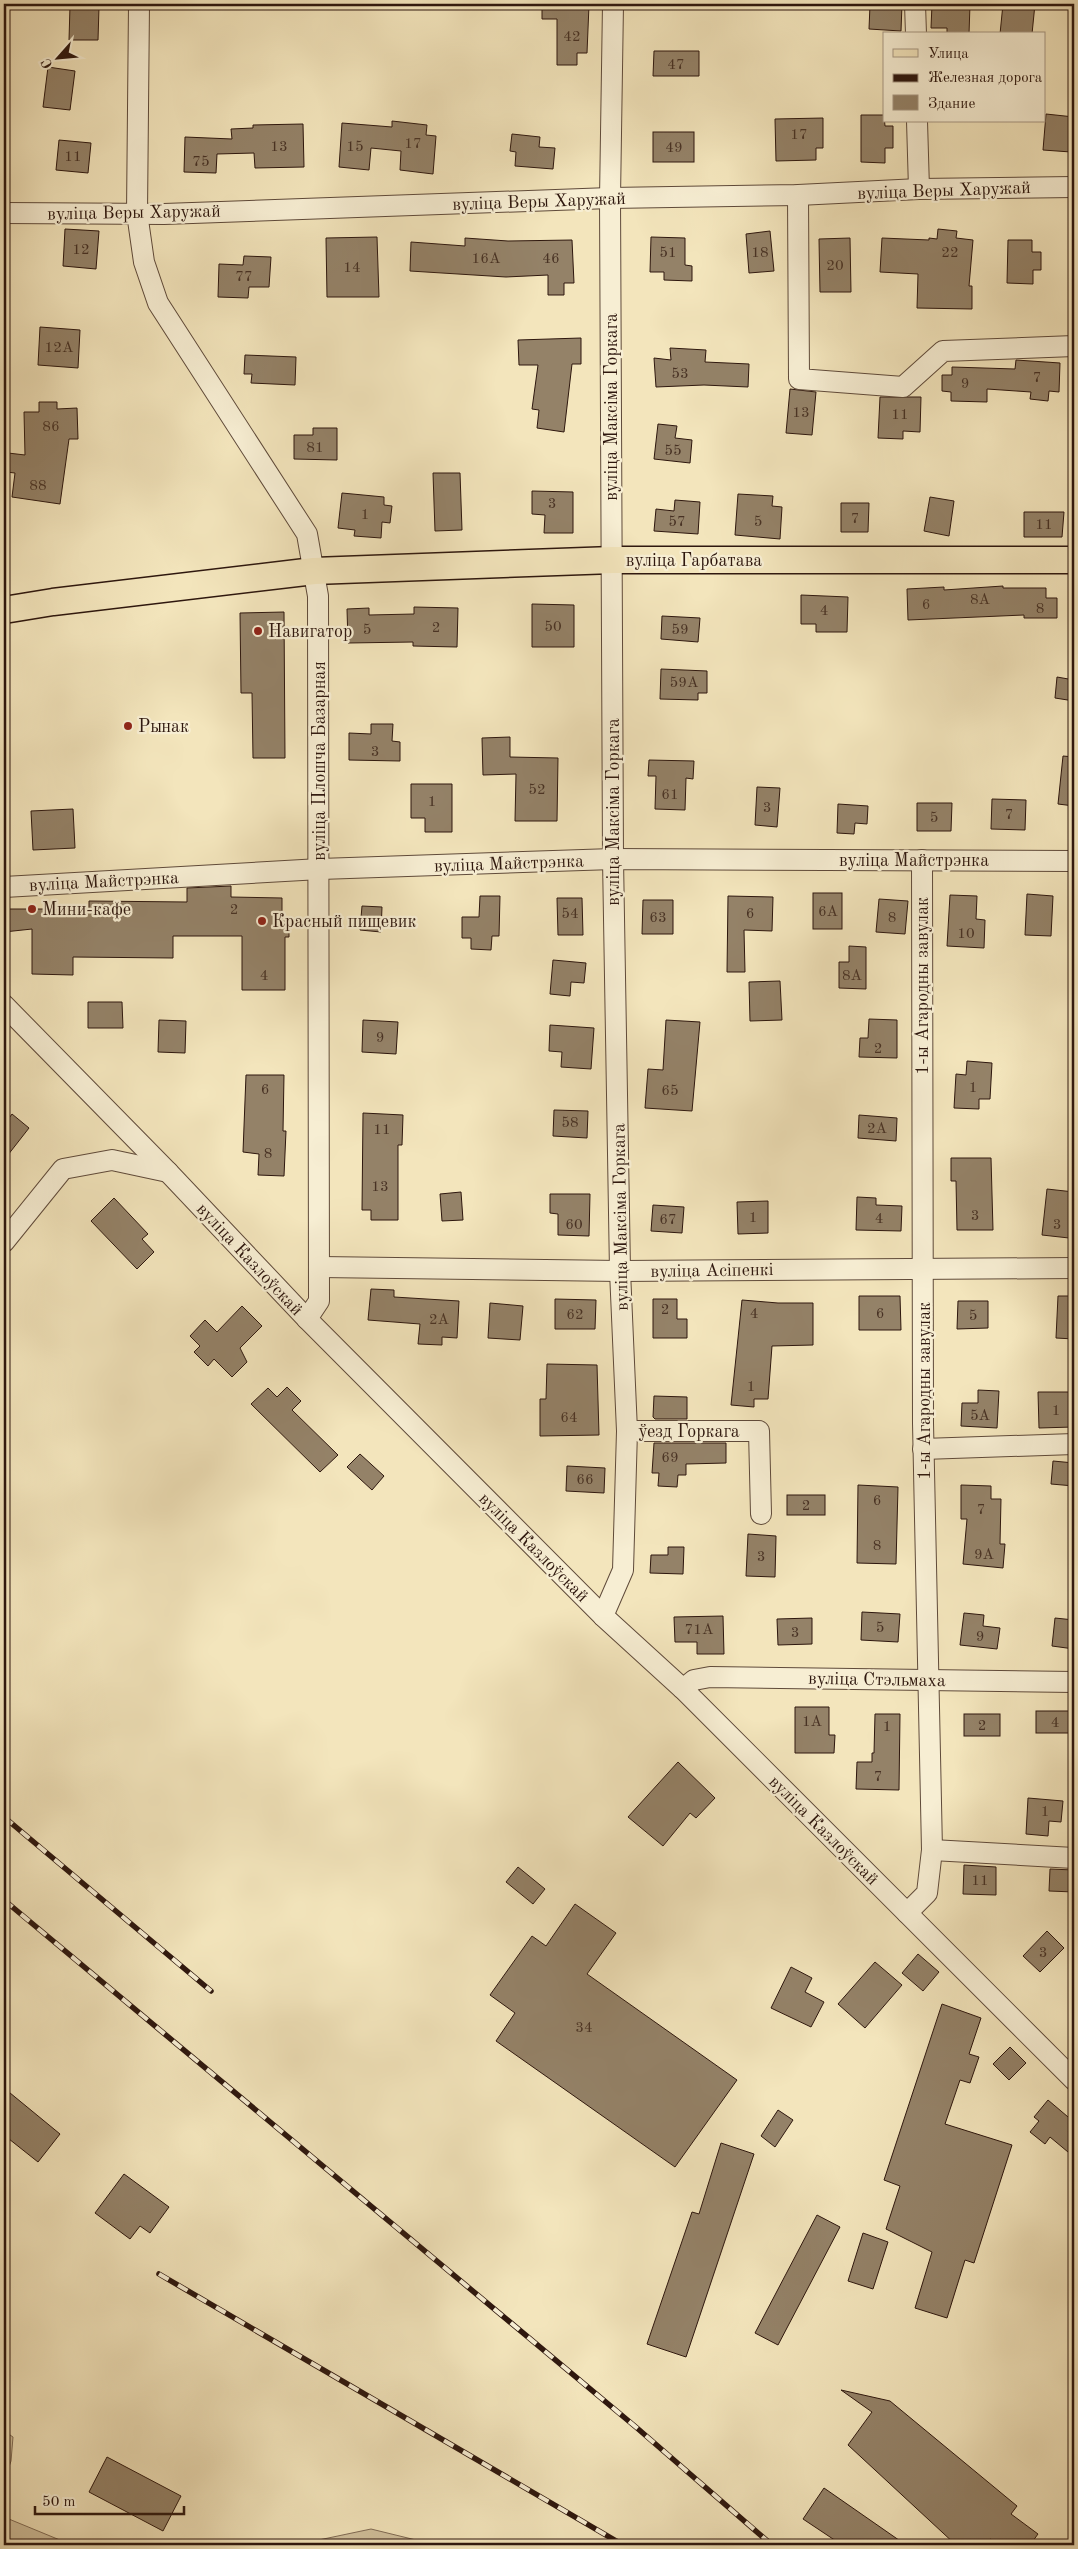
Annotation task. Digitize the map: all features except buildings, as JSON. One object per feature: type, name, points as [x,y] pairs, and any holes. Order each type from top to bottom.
[{"type":"main road","name":"вуліца Гарбатава","points":[[4,610],[63,601],[314,571],[613,560],[1074,560]]},
{"type":"street","name":"вуліца Плошча Базарная","points":[[139,4],[137,213],[144,262],[158,304],[307,534],[318,596],[320,1267],[319,1301],[307,1319]]},
{"type":"street","name":"вуліца Максіма Горкага","points":[[603,1616],[623,1570],[627,1431],[620,1270],[613,859],[610,198],[613,4]]},
{"type":"street","points":[[915,4],[916,32]]},
{"type":"street","points":[[918,122],[919,189]]},
{"type":"street","name":"вуліца Веры Харужай","points":[[4,213],[137,213],[610,198],[798,196],[919,189],[1074,187]]},
{"type":"street","points":[[798,196],[799,379],[903,387],[943,351],[1074,346]]},
{"type":"street","name":"вуліца Майстрэнка","points":[[4,886],[320,869],[613,859],[1074,861]]},
{"type":"street","name":"1-ы Агародны завулак","points":[[907,1912],[927,1894],[932,1850],[930,1680],[923,1449],[922,860]]},
{"type":"street","name":"вуліца Казлоўскай","points":[[4,1005],[168,1172],[307,1319],[603,1616],[683,1689],[1074,2080]]},
{"type":"street","points":[[4,1242],[63,1169],[112,1160],[168,1172]]},
{"type":"street","name":"вуліца Асіпенкі","points":[[320,1267],[620,1270],[923,1267],[1074,1268]]},
{"type":"street","name":"ўезд Горкага","points":[[627,1431],[759,1431],[761,1514]]},
{"type":"street","points":[[923,1449],[1074,1444]]},
{"type":"street","name":"вуліца Стэльмаха","points":[[683,1689],[694,1680],[710,1676],[1074,1682]]},
{"type":"street","points":[[932,1850],[1074,1858]]},
{"type":"shaded area","points":[[4,2431],[13,2437],[11,2461],[4,2481]]},
{"type":"shaded area","points":[[4,2517],[72,2545],[4,2545]]},
{"type":"shaded area","points":[[371,2529],[420,2541],[427,2545],[295,2545]]},
{"type":"railway","points":[[4,1817],[211,1991]]},
{"type":"railway","points":[[4,1900],[637,2428],[772,2545]]},
{"type":"railway","points":[[159,2274],[623,2545]]},
{"type":"place","name":"Навигатор","points":[[258,631]]},
{"type":"place","name":"Рынак","points":[[128,726]]},
{"type":"place","name":"Мини-кафе","points":[[32,909]]},
{"type":"place","name":"Красный пищевик","points":[[262,921]]}]
